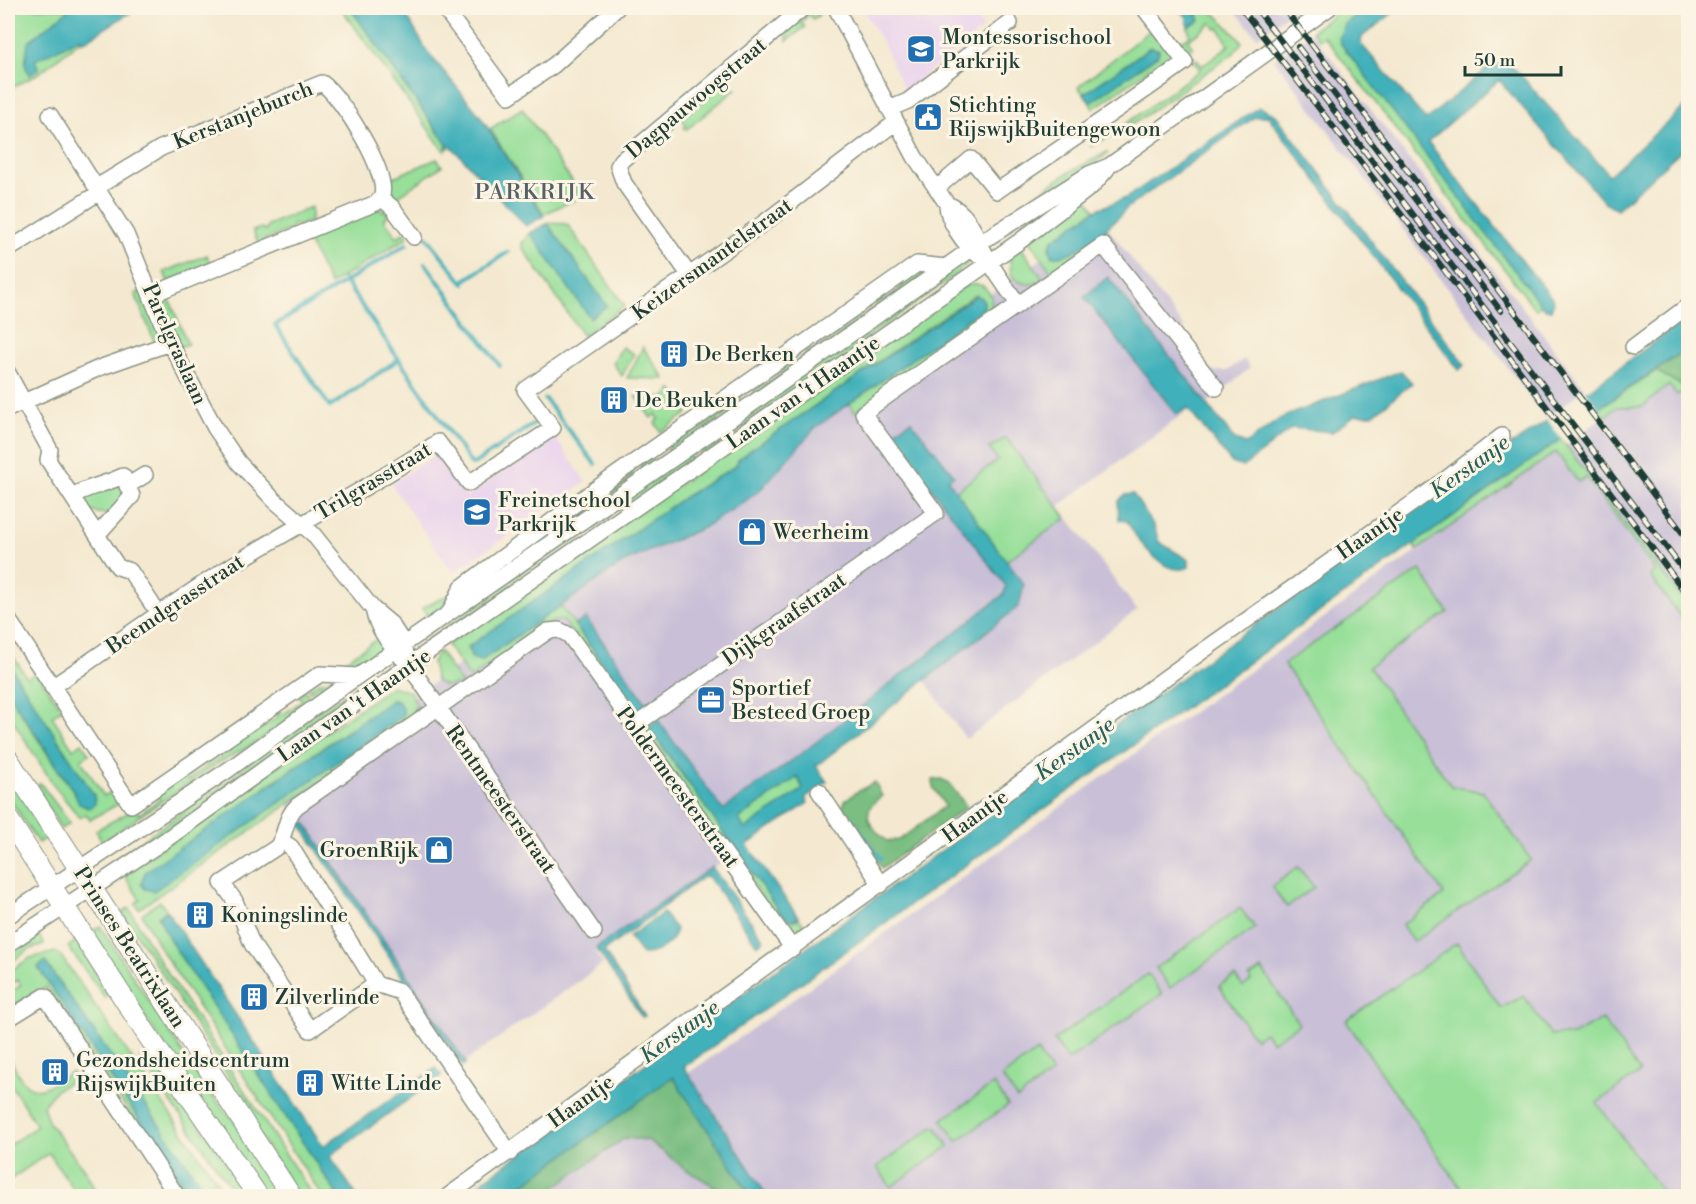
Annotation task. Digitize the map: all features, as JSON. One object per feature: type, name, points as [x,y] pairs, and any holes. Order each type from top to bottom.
[{"type":"main road","name":"Prinses Beatrixlaan","points":[[8,759],[291,1197]]},
{"type":"main road","name":"Prinses Beatrixlaan","points":[[8,819],[146,1033],[258,1197]]},
{"type":"street","points":[[444,8],[509,96],[554,65],[617,8]]},
{"type":"street","name":"Dagpauwoogstraat","points":[[690,276],[624,183],[618,166],[622,160],[803,8]]},
{"type":"street","points":[[836,8],[892,116],[947,204],[947,213],[989,262],[1018,304],[1103,245],[1216,388]]},
{"type":"street","points":[[937,189],[971,159],[997,191],[1068,142],[1094,128],[1185,62],[1144,8]]},
{"type":"street","name":"Laan van 't Haantje","points":[[8,944],[164,841],[409,665],[989,262],[1083,194],[1109,166],[1329,8]]},
{"type":"street","name":"Keizersmantelstraat","points":[[554,428],[525,390],[690,276],[908,101],[1010,23]]},
{"type":"street","name":"Kerstanjeburch","points":[[98,189],[161,148],[322,83],[368,143],[384,183],[381,198]]},
{"type":"street","name":"Parelgraslaan","points":[[50,115],[126,234],[153,294],[170,343],[195,393],[224,442],[253,478],[313,534],[373,609],[384,615],[400,648]]},
{"type":"street","name":"Laan van 't Haantje","points":[[8,916],[228,770],[358,676],[609,504],[976,246],[1089,174],[1109,166]]},
{"type":"street","points":[[8,250],[98,189]]},
{"type":"street","points":[[153,294],[376,203],[381,198],[393,208],[414,237]]},
{"type":"street","name":"Laan van 't Haantje","points":[[450,612],[462,587],[580,501],[751,383],[917,264],[946,267]]},
{"type":"street","name":"Dijkgraafstraat","points":[[633,726],[936,513],[863,413],[1018,304]]},
{"type":"street","points":[[1633,347],[1689,306]]},
{"type":"street","points":[[8,409],[99,368],[170,343]]},
{"type":"street","points":[[8,373],[51,450],[48,460],[118,567],[130,571],[152,604]]},
{"type":"street","name":"Laan van 't Haantje","points":[[746,408],[751,383]]},
{"type":"street","name":"Trilgrasstraat","points":[[300,523],[382,480],[438,442],[469,483],[554,428]]},
{"type":"street","name":"Haantje","points":[[448,1197],[1183,665],[1437,486],[1502,436]]},
{"type":"street","points":[[690,447],[702,463]]},
{"type":"street","points":[[127,486],[145,475]]},
{"type":"street","points":[[72,496],[81,490],[104,485],[123,476],[132,496],[97,535]]},
{"type":"street","points":[[580,501],[603,501],[609,504],[617,522]]},
{"type":"street","points":[[84,514],[111,519]]},
{"type":"street","name":"Beemdgrasstraat","points":[[52,687],[168,606],[300,523]]},
{"type":"street","points":[[8,619],[52,687]]},
{"type":"street","name":"Poldermeesterstraat","points":[[438,708],[548,631],[559,630],[569,634],[793,949]]},
{"type":"street","points":[[400,648],[409,665]]},
{"type":"street","name":"Rentmeesterstraat","points":[[409,665],[594,932]]},
{"type":"street","name":"Laan van 't Haantje","points":[[52,687],[130,805],[320,674],[358,676]]},
{"type":"street","points":[[376,984],[310,1030],[252,944],[235,901],[222,883],[282,841],[285,821],[297,806],[438,708]]},
{"type":"street","points":[[819,791],[881,885]]},
{"type":"street","points":[[282,841],[291,848],[376,984],[400,992],[510,1153]]},
{"type":"street","points":[[8,1018],[45,996],[177,1197]]},
{"type":"shaded area","name":"Montessorischool Parkrijk","points":[[862,8],[969,8],[984,28],[905,91],[880,38]]},
{"type":"shaded area","points":[[1233,8],[1292,8],[1294,10],[1257,37]]},
{"type":"shaded area","points":[[1311,32],[1585,389],[1546,418],[1274,59]]},
{"type":"shaded area","points":[[1100,218],[1184,327],[1183,334],[1208,367],[1213,371],[1227,371],[1244,359],[1250,368],[1207,403],[1195,405],[1059,506],[1137,610],[966,739],[918,671],[815,753],[742,847],[595,952],[603,964],[463,1063],[279,790]]},
{"type":"shaded area","points":[[1688,351],[1688,1196],[510,1196],[742,1036],[1417,551],[1413,544],[1561,439],[1566,445]]},
{"type":"shaded area","name":"Freinetschool Parkrijk","points":[[554,436],[586,482],[453,573],[391,484],[437,453],[467,497]]},
{"type":"green space","points":[[8,8],[122,8],[39,73],[8,90]]},
{"type":"green space","points":[[341,8],[350,8],[449,148],[444,151]]},
{"type":"green space","points":[[813,8],[819,15],[813,19],[809,15],[801,22],[805,27],[787,41],[787,28]]},
{"type":"green space","points":[[1193,8],[1210,8],[1242,42],[1234,53],[1136,122],[1090,147],[1101,141],[1098,131],[1104,128],[1110,135],[1200,70],[1195,63],[1197,59],[1202,66],[1229,45],[1219,28],[1216,29],[1211,23],[1188,41],[1193,48],[1188,53],[1180,42],[1190,36],[1188,27],[1199,15]]},
{"type":"green space","points":[[1343,8],[1366,8],[1351,19],[1342,31],[1341,44],[1540,301],[1542,305],[1536,310],[1324,36],[1319,40],[1312,31]]},
{"type":"green space","points":[[1154,27],[1172,51],[1175,62],[1172,64],[1166,57],[1093,109],[1090,103],[1158,55],[1159,50],[1150,47],[1084,94],[1078,87]]},
{"type":"green space","points":[[726,82],[736,89],[686,130],[684,127],[687,125],[681,118]]},
{"type":"green space","points":[[522,108],[582,196],[544,214],[490,129]]},
{"type":"green space","points":[[1107,152],[1108,154],[1012,217],[1010,213],[1066,174]]},
{"type":"green space","points":[[437,159],[442,166],[394,199],[390,194],[389,179]]},
{"type":"green space","points":[[1087,198],[1095,210],[1053,240],[1049,250],[1078,248],[1107,229],[1109,233],[1052,273],[1029,240]]},
{"type":"green space","points":[[311,207],[311,221],[298,226],[293,224],[291,229],[258,243],[253,231],[261,228],[266,230],[268,225]]},
{"type":"green space","points":[[378,208],[390,214],[384,219],[397,237],[405,232],[408,237],[330,285],[306,237]]},
{"type":"green space","points":[[548,223],[567,224],[625,306],[583,336],[522,247],[522,243],[530,233]],"holes":[[[548,224],[606,305],[590,317],[531,233]]]},
{"type":"green space","points":[[1020,246],[1043,279],[1039,282],[1027,284],[1011,276],[1010,259]]},
{"type":"green space","points":[[207,255],[210,263],[168,282],[164,272]]},
{"type":"green space","points":[[962,263],[968,263],[954,276],[869,336],[848,356],[704,456],[698,446]]},
{"type":"green space","points":[[931,272],[751,397],[762,380],[765,384],[784,371],[781,366],[785,364],[788,368],[807,355],[804,350],[809,347],[812,351],[831,338],[828,333],[832,331],[835,335],[854,322],[851,317],[855,314],[859,319],[878,305],[875,301],[879,298],[882,302],[901,289],[898,284],[915,274]]},
{"type":"green space","points":[[967,285],[983,286],[992,296],[991,311],[982,322],[855,412],[849,404],[984,308],[981,297],[973,296],[749,451],[738,460],[737,465],[642,526],[468,647],[468,650],[481,661],[561,606],[781,913],[787,919],[795,921],[799,918],[806,929],[792,932],[784,928],[564,621],[553,621],[470,678],[447,645]]},
{"type":"green space","points":[[144,290],[161,336],[155,343],[135,294]]},
{"type":"green space","points":[[168,296],[188,344],[180,347],[163,305]]},
{"type":"green space","points":[[622,347],[634,354],[622,376],[613,363]]},
{"type":"green space","points":[[643,347],[665,379],[627,378]]},
{"type":"green space","points":[[1688,348],[1688,387],[1686,388],[1656,371]]},
{"type":"green space","points":[[1656,371],[1686,388],[1677,395],[1669,385],[1642,407],[1617,407],[1605,417],[1599,408]]},
{"type":"green space","points":[[672,389],[688,413],[661,432],[655,423],[659,419],[656,414],[651,418],[636,396],[665,397]]},
{"type":"green space","points":[[742,394],[736,408],[607,498],[596,496],[606,488],[610,492],[629,479],[626,474],[630,472],[634,476],[643,469],[640,464],[650,458],[654,463],[670,452],[666,446],[702,421],[706,425],[723,411],[728,411],[726,407],[722,409]]},
{"type":"green space","points":[[1006,438],[1066,518],[1006,561],[956,491],[998,460],[989,448]]},
{"type":"green space","points":[[1561,439],[1688,606],[1688,627],[1650,576],[1655,570],[1586,477],[1578,482],[1556,452],[1417,550],[1413,544]]},
{"type":"green space","points":[[688,453],[694,462],[621,513],[615,504]]},
{"type":"green space","points":[[119,481],[125,497],[108,515],[89,511],[78,495]]},
{"type":"green space","points":[[606,512],[611,518],[419,650],[422,644]]},
{"type":"green space","points":[[1420,570],[1448,612],[1369,667],[1451,786],[1483,792],[1531,860],[1413,942],[1402,925],[1444,894],[1284,664]]},
{"type":"green space","points":[[446,596],[453,596],[448,606],[431,621],[422,608]]},
{"type":"green space","points":[[380,637],[381,646],[378,655],[367,666],[350,671],[333,669]]},
{"type":"green space","points":[[8,648],[27,678],[36,672],[62,709],[52,716],[73,749],[82,743],[89,754],[81,760],[104,796],[113,791],[120,803],[90,820],[86,814],[80,818],[55,787],[8,713],[8,693],[58,770],[86,808],[95,800],[8,663]]},
{"type":"green space","points":[[439,651],[462,684],[445,686],[436,681],[432,662]]},
{"type":"green space","points":[[387,665],[391,665],[387,671],[279,747],[236,784],[118,865],[114,860],[225,783],[262,751]]},
{"type":"green space","points":[[344,679],[260,740],[217,764],[102,842],[96,830],[135,809],[139,814],[160,799],[157,794],[183,776],[187,780],[207,766],[204,761],[207,759],[210,764],[231,750],[228,745],[254,726],[258,731],[278,717],[275,712],[278,710],[282,715],[302,701],[299,695],[305,691],[311,699],[324,690],[321,685],[310,692],[308,689],[318,682]]},
{"type":"green space","points":[[392,686],[411,692],[416,704],[412,717],[139,909],[135,903],[140,900],[125,876],[128,871]],"holes":[[[392,700],[396,700],[402,716],[160,885],[268,785]]]},
{"type":"green space","points":[[8,774],[48,836],[38,843],[8,796]]},
{"type":"green space","points":[[797,777],[803,789],[745,830],[739,819]]},
{"type":"green space","points":[[941,779],[948,782],[967,807],[882,868],[841,810],[845,801],[875,782],[882,796],[868,813],[871,824],[887,841],[899,840],[945,806],[933,787],[933,780]]},
{"type":"green space","points":[[40,783],[70,823],[61,829],[36,786]]},
{"type":"green space","points":[[1298,867],[1314,887],[1287,907],[1272,887]]},
{"type":"green space","points":[[160,901],[167,911],[165,911],[166,931],[171,942],[338,1196],[322,1196],[160,948],[142,914]]},
{"type":"green space","points":[[129,908],[155,954],[313,1196],[298,1196],[247,1116],[230,1079],[122,912]]},
{"type":"green space","points":[[1240,908],[1255,928],[1170,988],[1156,968]]},
{"type":"green space","points":[[100,926],[207,1090],[236,1123],[284,1196],[265,1196],[89,933]]},
{"type":"green space","points":[[39,935],[44,945],[30,949],[8,964],[8,955]]},
{"type":"green space","points":[[77,940],[109,995],[105,998],[68,947]]},
{"type":"green space","points":[[1457,943],[1501,1008],[1524,996],[1551,1035],[1573,1035],[1602,1019],[1640,1072],[1597,1103],[1663,1193],[1658,1196],[1466,1196],[1346,1021]]},
{"type":"green space","points":[[55,952],[61,956],[227,1196],[208,1196],[45,962],[38,967],[39,969],[190,1196],[184,1196],[46,987],[15,1005],[11,999],[8,1000],[8,994],[21,985],[18,980],[8,986],[8,973],[30,958]]},
{"type":"green space","points":[[1262,969],[1299,1024],[1272,1042],[1265,1032],[1255,1039],[1219,986],[1235,976],[1243,987],[1251,981],[1249,977]]},
{"type":"green space","points":[[1148,974],[1162,994],[1068,1060],[1054,1040]]},
{"type":"green space","points":[[1037,1051],[1052,1073],[1017,1099],[1002,1077]]},
{"type":"green space","points":[[8,1053],[20,1077],[32,1088],[48,1086],[71,1072],[76,1078],[56,1090],[43,1106],[49,1123],[86,1172],[98,1196],[78,1196],[49,1153],[8,1181],[8,1146],[37,1126],[8,1080]]},
{"type":"green space","points":[[148,1054],[158,1064],[249,1196],[237,1196],[140,1058]]},
{"type":"green space","points":[[673,1077],[751,1196],[731,1196],[685,1169],[648,1140],[625,1138],[542,1196],[507,1196]]},
{"type":"green space","points":[[994,1084],[1008,1105],[957,1141],[942,1120]]},
{"type":"green space","points":[[935,1126],[949,1146],[891,1187],[877,1167]]},
{"type":"water","points":[[71,8],[138,8],[83,42],[80,38],[35,60],[39,69],[29,75],[25,65],[28,42]]},
{"type":"water","points":[[350,8],[402,8],[427,51],[481,117],[544,216],[526,226],[450,145],[446,147],[447,144]]},
{"type":"water","points":[[1176,8],[1193,8],[1200,20],[1188,27],[1187,17]]},
{"type":"water","points":[[1366,8],[1399,8],[1362,37],[1361,44],[1426,120],[1488,68],[1507,65],[1518,72],[1609,175],[1688,104],[1688,144],[1617,209],[1603,201],[1499,80],[1428,142],[1554,301],[1551,310],[1543,308],[1341,44],[1339,38],[1345,24]]},
{"type":"water","points":[[1151,47],[1159,50],[1158,55],[1090,103],[1084,94]]},
{"type":"water","points":[[1259,107],[1276,115],[1465,365],[1459,370],[1268,116],[1255,117],[1127,208],[1113,223],[1080,248],[1059,256],[1051,255],[1050,245],[1053,240],[1095,210],[1126,198]]},
{"type":"water","points":[[548,224],[607,306],[590,318],[530,233]]},
{"type":"water","points":[[1108,277],[1235,440],[1246,444],[1281,418],[1401,371],[1412,383],[1373,415],[1355,415],[1332,432],[1292,428],[1243,467],[1232,463],[1187,408],[1177,415],[1084,297]]},
{"type":"water","points":[[977,295],[984,301],[984,308],[815,428],[761,489],[744,502],[703,528],[626,561],[481,661],[471,658],[469,647],[479,639],[686,496],[737,465],[738,460],[749,451]]},
{"type":"water","points":[[1688,317],[1688,348],[1599,408],[1561,439],[684,1067],[767,1196],[751,1196],[673,1077],[507,1196],[462,1196],[1409,514],[1544,423]]},
{"type":"water","points":[[911,421],[954,475],[948,480],[1024,585],[1019,606],[816,766],[827,782],[805,798],[808,803],[747,845],[799,918],[790,920],[781,914],[648,726],[658,720],[723,810],[805,751],[1004,594],[1006,586],[893,438],[896,430]],"holes":[[[798,777],[803,789],[745,829],[739,819]]]},
{"type":"water","points":[[1133,494],[1154,526],[1159,542],[1189,560],[1189,567],[1180,569],[1161,562],[1144,547],[1127,521],[1119,520],[1118,502],[1124,495]]},
{"type":"water","points":[[586,618],[647,704],[637,711],[575,625]]},
{"type":"water","points":[[8,663],[94,795],[95,804],[89,808],[79,804],[73,790],[8,693]]},
{"type":"water","points":[[392,700],[399,702],[403,716],[154,891],[145,889],[141,884],[145,872]]},
{"type":"water","points":[[302,818],[466,1063],[462,1066],[298,821]]},
{"type":"water","points":[[712,867],[764,940],[757,945],[708,876],[703,877],[604,951],[645,1016],[642,1017],[596,948]]},
{"type":"water","points":[[167,911],[323,1146],[436,1068],[442,1075],[330,1156],[357,1196],[338,1196],[171,942],[158,916]]},
{"type":"water","points":[[663,913],[676,929],[674,934],[663,948],[653,953],[642,954],[629,937]]},
{"type":"water","points":[[45,962],[208,1196],[190,1196],[39,969],[38,967]]},
{"type":"pier","points":[[1585,390],[1600,411],[1563,441],[1546,418]]},
{"type":"waterway","points":[[427,237],[464,284]]},
{"type":"waterway","points":[[399,359],[330,407],[275,325],[407,244]]},
{"type":"waterway","points":[[462,282],[508,252]]},
{"type":"waterway","points":[[425,263],[500,366]]},
{"type":"waterway","points":[[344,280],[472,465],[535,423]]},
{"type":"waterway","points":[[545,399],[595,464]]},
{"type":"waterway","points":[[853,821],[881,859]]},
{"type":"railway","points":[[1241,8],[1433,255],[1688,596]]},
{"type":"railway","points":[[1256,8],[1688,576]]},
{"type":"railway","points":[[1284,8],[1688,540]]},
{"type":"railway","points":[[1298,47],[1501,311]]},
{"type":"place","name":"Montessorischool Parkrijk","points":[[921,49]]},
{"type":"place","name":"Stichting RijswijkBuitengewoon","points":[[928,117]]},
{"type":"place","name":"De Berken","points":[[674,354]]},
{"type":"place","name":"De Beuken","points":[[614,400]]},
{"type":"place","name":"Freinetschool Parkrijk","points":[[477,512]]},
{"type":"place","name":"Weerheim","points":[[752,532]]},
{"type":"place","name":"Sportief Besteed Groep","points":[[711,700]]},
{"type":"place","name":"GroenRijk","points":[[439,850]]},
{"type":"place","name":"Koningslinde","points":[[200,915]]},
{"type":"place","name":"Zilverlinde","points":[[254,997]]},
{"type":"place","name":"Gezondsheidscentrum RijswijkBuiten","points":[[55,1072]]},
{"type":"place","name":"Witte Linde","points":[[310,1083]]},
{"type":"district","name":"PARKRIJK","points":[[535,191]]},
{"type":"water label","name":"Kerstanje","points":[[1469,466]]},
{"type":"water label","name":"Kerstanje","points":[[1074,748]]},
{"type":"water label","name":"Kerstanje","points":[[679,1031]]}]
